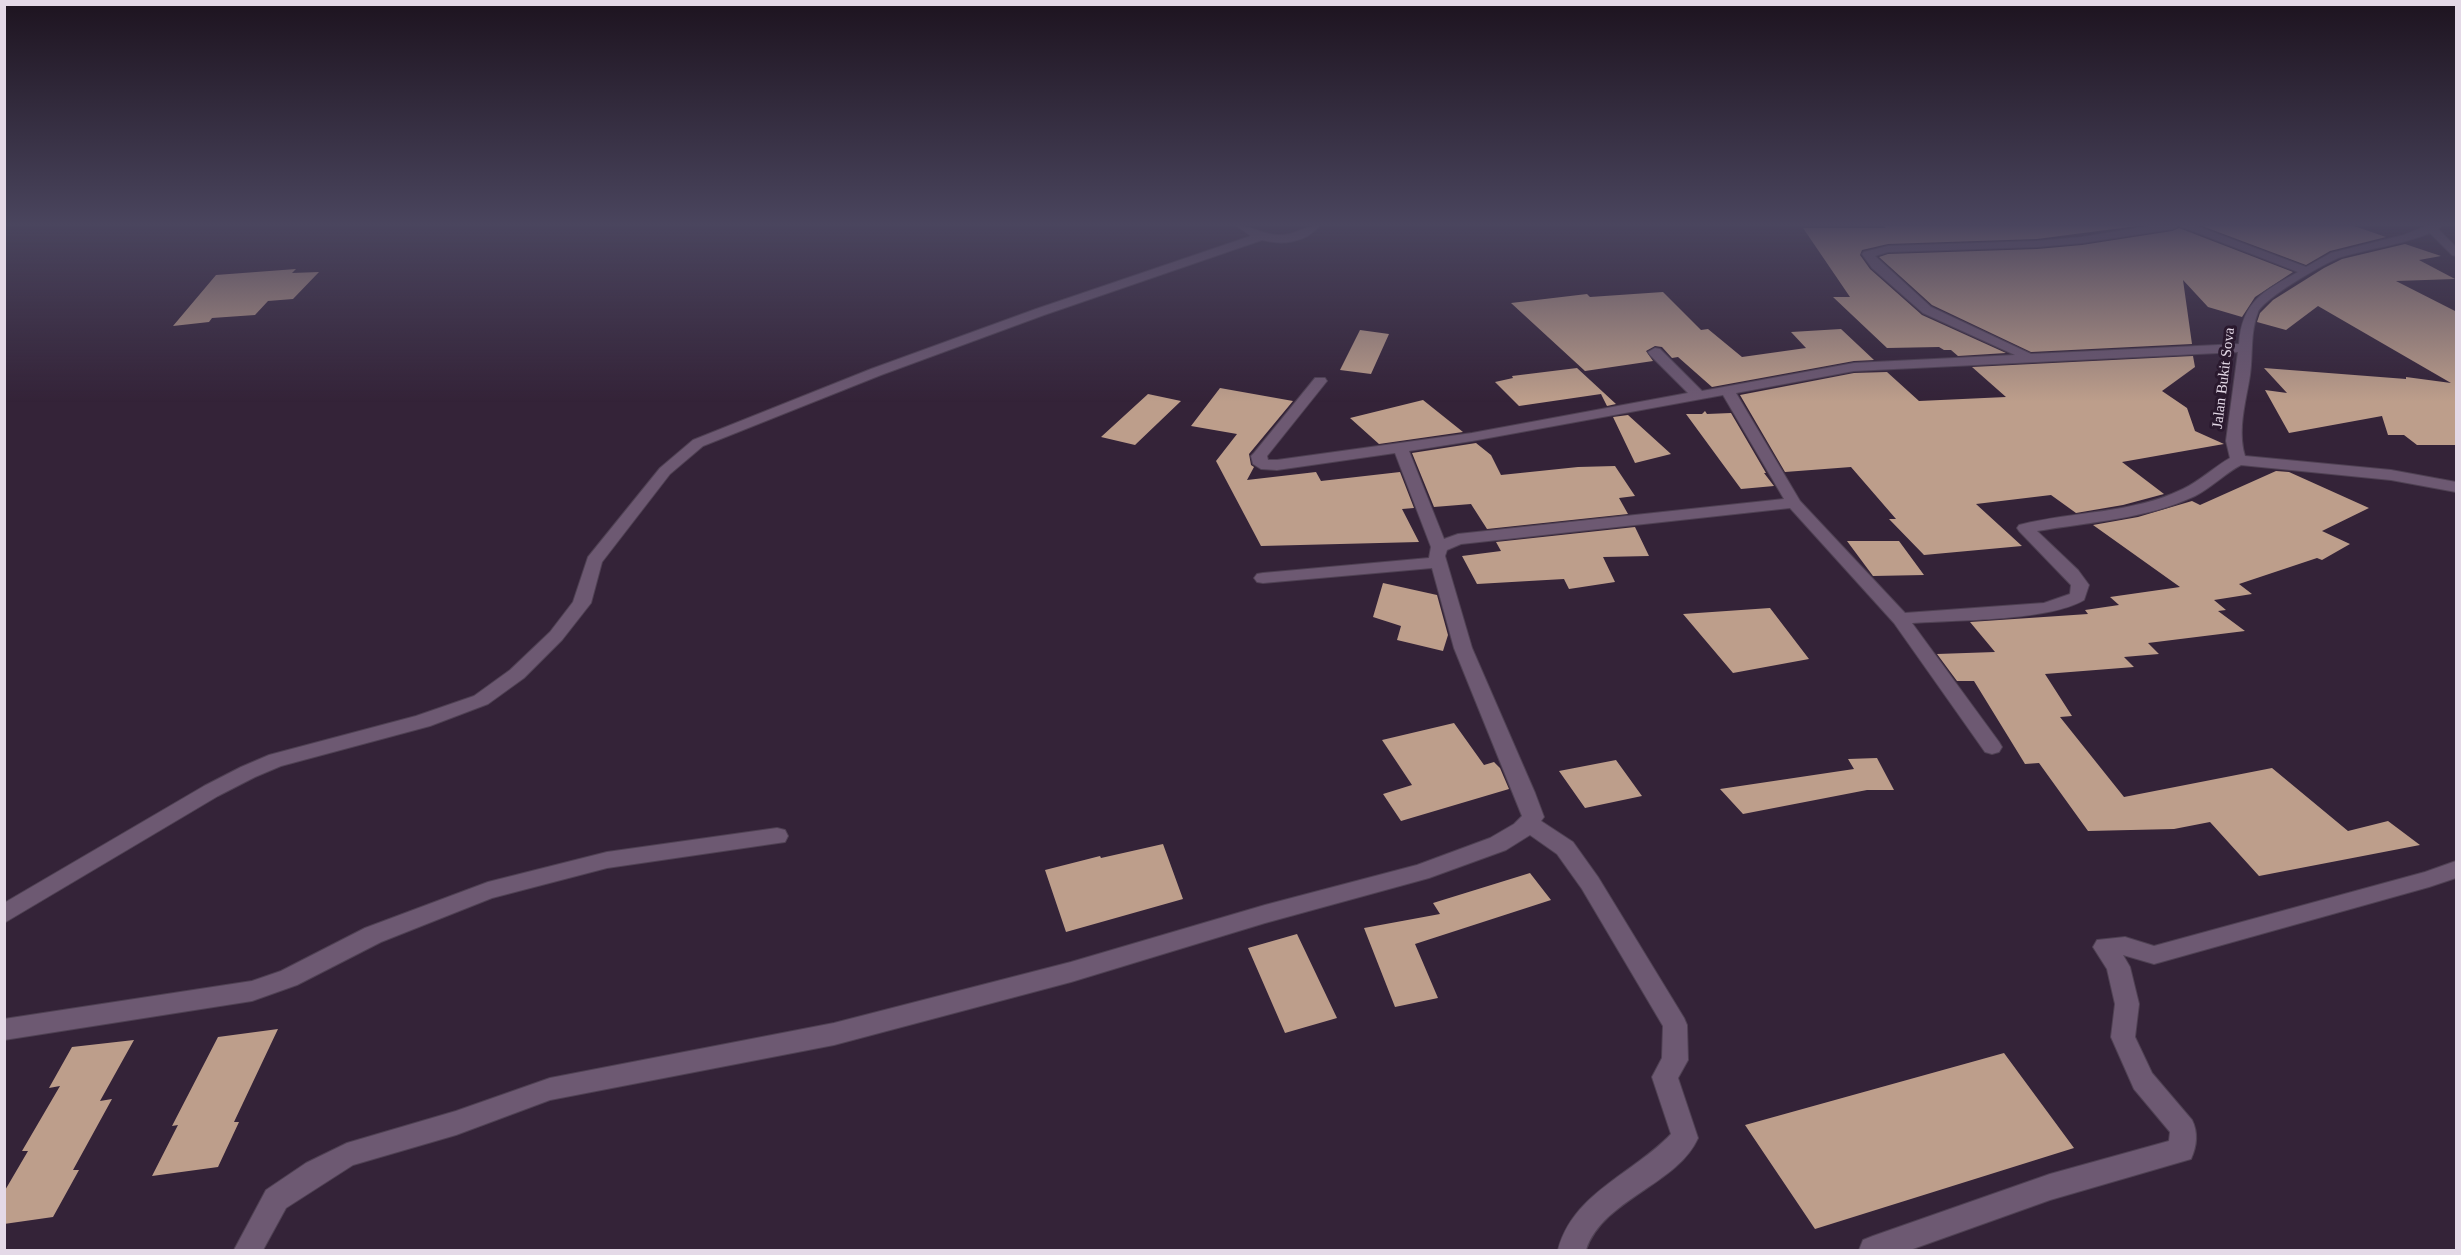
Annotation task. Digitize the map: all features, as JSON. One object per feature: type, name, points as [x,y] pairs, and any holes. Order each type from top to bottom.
[{"type":"street","points":[[4,914],[211,791],[248,772],[276,760],[317,751],[423,721],[481,700],[517,674],[556,636],[582,603],[594,561],[665,471],[698,443],[876,372],[1120,285]]},
{"type":"street","points":[[1899,285],[1928,310],[2030,357]]},
{"type":"street","name":"Jalan Bukit Sova","points":[[2238,460],[2233,441],[2249,320],[2253,309],[2269,293],[2284,285]]},
{"type":"street","points":[[1320,381],[1259,456],[1261,464],[1277,465],[1519,429],[1854,367],[2246,348]]},
{"type":"street","points":[[1655,352],[1699,396]]},
{"type":"street","points":[[1727,390],[1794,503],[1900,619],[1992,747]]},
{"type":"street","points":[[248,1251],[276,1199],[316,1172],[347,1155],[456,1123],[550,1089],[834,1034],[1071,972],[1265,914],[1421,872],[1498,844],[1522,830],[1533,817],[1464,648],[1439,555],[1400,447]]},
{"type":"street","points":[[1900,619],[2044,608],[2068,602],[2078,596],[2080,585],[2072,574],[2025,528],[2120,511],[2174,498],[2195,489],[2221,469],[2238,460],[2391,475],[2457,488]]},
{"type":"street","points":[[1263,578],[1439,555],[1458,539],[1794,503]]},
{"type":"street","points":[[1528,823],[1565,848],[1590,883],[1675,1025],[1675,1060],[1665,1077],[1671,1099],[1682,1122],[1685,1138],[1675,1150],[1607,1201],[1573,1239],[1572,1251]]},
{"type":"street","points":[[4,1030],[252,991],[289,978],[373,935],[488,891],[607,860],[777,837]]},
{"type":"street","points":[[1873,1251],[2050,1187],[2182,1150],[2183,1128],[2143,1081],[2123,1037],[2127,1004],[2118,967],[2105,947],[2125,946],[2154,955],[2418,882],[2457,869]]},
{"type":"building","points":[[208,285],[307,285],[293,299],[268,301],[255,315],[212,318],[209,322],[173,326]]},
{"type":"building","points":[[1842,285],[1888,285],[1922,315],[2006,353],[1958,356],[1951,350],[1939,347],[1887,348],[1833,297],[1850,297]]},
{"type":"building","points":[[1909,285],[2184,285],[2192,344],[2031,352],[1932,305]]},
{"type":"building","points":[[2187,285],[2274,285],[2255,297],[2242,317],[2208,307]]},
{"type":"building","points":[[2298,285],[2403,285],[2457,312],[2457,445],[2417,445],[2404,435],[2388,435],[2382,416],[2289,433],[2265,390],[2287,393],[2264,368],[2406,379],[2406,377],[2451,383],[2318,306],[2286,330],[2257,322],[2260,313],[2273,300]]},
{"type":"building","points":[[1663,292],[1701,330],[1708,329],[1742,357],[1806,348],[1791,332],[1841,329],[1874,360],[1854,361],[1712,387],[1678,357],[1672,358],[1662,347],[1655,346],[1646,351],[1653,361],[1585,371],[1511,303],[1587,294],[1590,297]]},
{"type":"building","points":[[1360,330],[1389,334],[1371,374],[1340,370]]},
{"type":"building","points":[[2193,356],[2195,367],[2162,391],[2187,408],[2195,431],[2224,444],[2122,462],[2164,494],[2123,505],[2076,513],[2051,495],[1976,504],[2022,546],[1924,555],[1889,519],[1896,519],[1851,467],[1785,472],[1740,395],[1854,373],[1887,372],[1919,401],[2006,397],[1972,367]]},
{"type":"building","points":[[1577,368],[1616,404],[1607,406],[1601,394],[1519,406],[1495,382],[1513,378],[1512,376]]},
{"type":"building","points":[[1220,388],[1293,401],[1249,454],[1251,465],[1254,467],[1247,480],[1316,472],[1321,481],[1400,472],[1414,508],[1402,509],[1419,542],[1261,546],[1216,461],[1237,434],[1191,426]]},
{"type":"building","points":[[1148,394],[1181,401],[1135,445],[1101,437]]},
{"type":"building","points":[[1423,400],[1463,432],[1379,444],[1350,418]]},
{"type":"building","points":[[1705,411],[1707,414],[1731,413],[1766,473],[1764,473],[1774,486],[1741,489],[1686,414],[1702,414]]},
{"type":"building","points":[[1628,415],[1671,454],[1635,463],[1613,417]]},
{"type":"building","points":[[1476,443],[1491,455],[1501,475],[1578,467],[1615,466],[1635,496],[1619,498],[1628,514],[1487,529],[1471,504],[1434,507],[1412,453]]},
{"type":"building","points":[[2276,471],[2289,472],[2369,508],[2322,531],[2350,544],[2322,560],[2317,558],[2239,584],[2252,594],[2214,600],[2226,610],[2218,611],[2245,631],[2148,643],[2159,654],[2124,657],[2134,667],[2045,674],[2072,716],[2060,717],[2124,797],[2272,768],[2348,831],[2388,821],[2420,845],[2259,876],[2210,822],[2174,829],[2088,831],[2039,763],[2025,764],[1974,681],[1957,681],[1937,654],[1995,652],[1970,622],[2088,614],[2085,610],[2119,605],[2110,597],[2180,587],[2093,525],[2138,517],[2192,501],[2200,505]]},
{"type":"building","points":[[1635,527],[1649,556],[1603,557],[1615,582],[1569,589],[1564,579],[1477,584],[1462,556],[1501,551],[1496,542]]},
{"type":"building","points":[[1847,541],[1899,541],[1924,575],[1873,576]]},
{"type":"building","points":[[1383,583],[1437,595],[1448,635],[1443,651],[1397,640],[1401,626],[1373,617]]},
{"type":"building","points":[[1770,608],[1809,659],[1733,673],[1683,614]]},
{"type":"building","points":[[1454,723],[1484,765],[1494,762],[1500,768],[1509,789],[1401,821],[1383,794],[1412,785],[1382,740]]},
{"type":"building","points":[[1877,758],[1894,790],[1867,790],[1743,814],[1720,789],[1854,769],[1848,759]]},
{"type":"building","points":[[1616,760],[1642,796],[1585,808],[1559,771]]},
{"type":"building","points":[[1163,844],[1183,899],[1066,932],[1045,870],[1100,856],[1101,858]]},
{"type":"building","points":[[1530,873],[1551,900],[1415,944],[1438,998],[1395,1007],[1364,928],[1440,914],[1433,903]]},
{"type":"building","points":[[1297,934],[1337,1018],[1285,1033],[1248,948]]},
{"type":"building","points":[[278,1029],[234,1122],[239,1122],[218,1167],[152,1176],[178,1125],[172,1126],[218,1037]]},
{"type":"building","points":[[134,1040],[100,1101],[112,1099],[73,1170],[79,1170],[53,1217],[4,1224],[4,1192],[28,1151],[22,1151],[60,1086],[49,1088],[72,1047]]},
{"type":"building","points":[[2004,1053],[2074,1148],[1815,1229],[1745,1125]]}]
